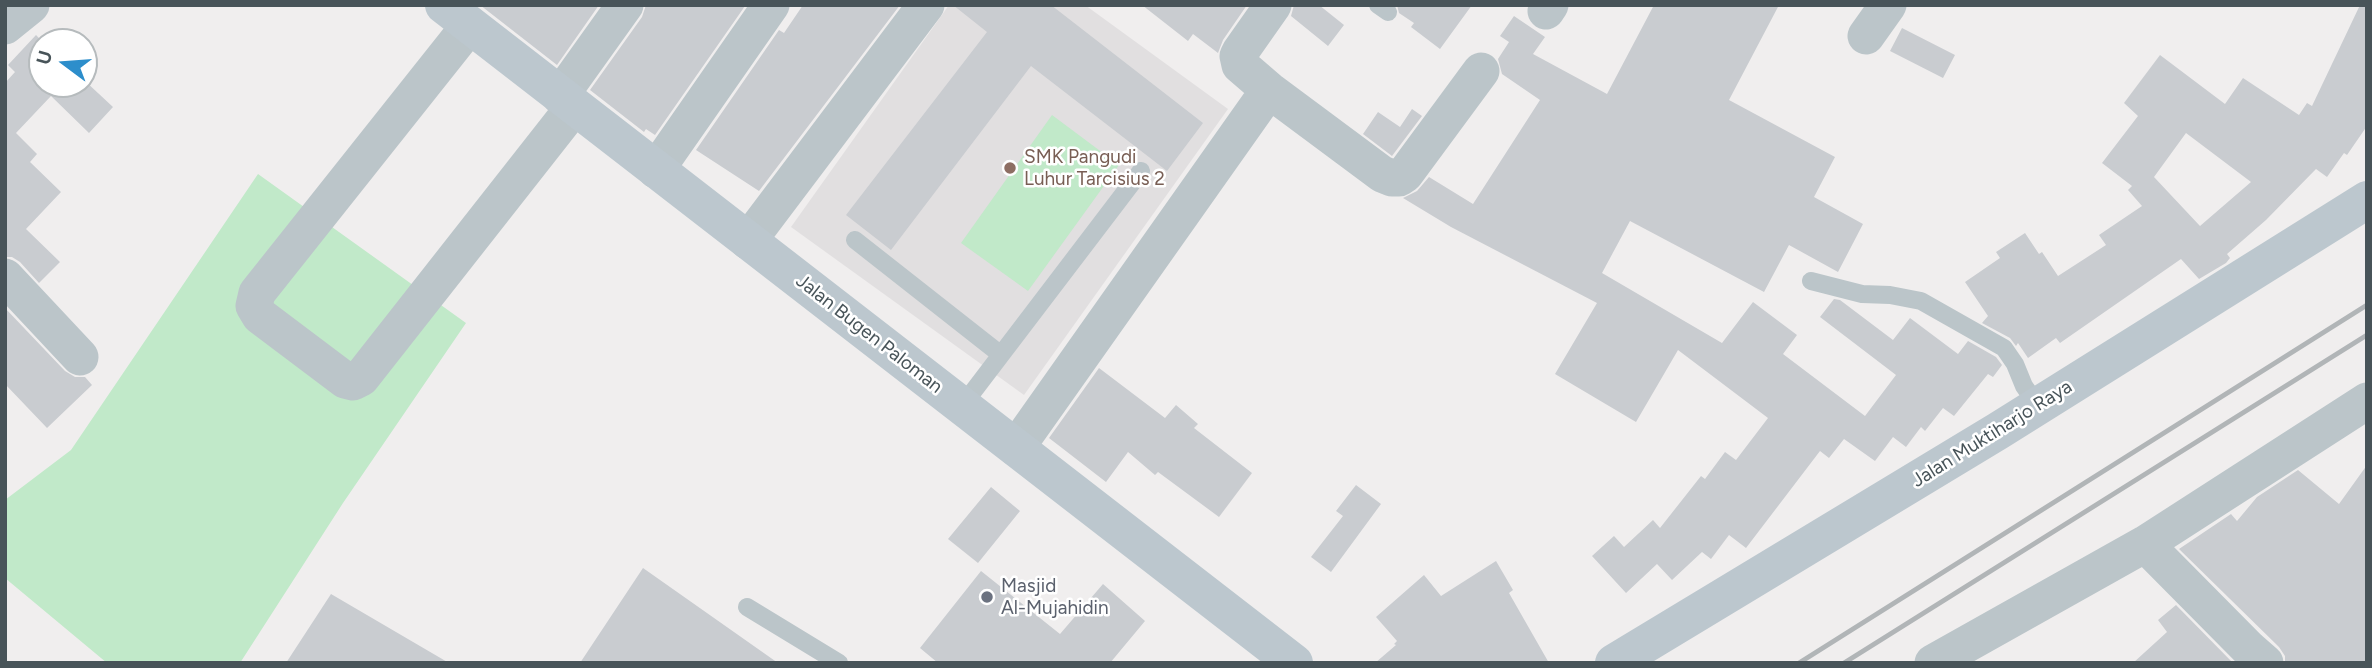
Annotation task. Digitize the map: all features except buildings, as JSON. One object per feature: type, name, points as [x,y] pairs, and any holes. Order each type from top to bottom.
[{"type":"street","points":[[5,26],[31,5]]},
{"type":"street","points":[[458,13],[257,293],[254,306],[260,316],[345,380],[353,382],[361,378],[567,101],[625,5]]},
{"type":"street","points":[[656,170],[771,5]]},
{"type":"street","points":[[748,241],[926,5]]},
{"type":"street","points":[[1273,5],[1240,52],[1240,65],[1269,90],[1382,174],[1399,178],[1405,174],[1481,71]]},
{"type":"street","points":[[1866,36],[1888,5]]},
{"type":"street","name":"Jalan Bugen Paloman","points":[[458,13],[567,101],[1294,663]]},
{"type":"street","points":[[1016,448],[1269,90]]},
{"type":"street","name":"Jalan Muktiharjo Raya","points":[[1614,663],[2038,406],[2367,200]]},
{"type":"street","points":[[5,277],[80,357]]},
{"type":"street","points":[[1933,663],[2145,544],[2367,401]]},
{"type":"street","points":[[2145,544],[2265,663]]},
{"type":"lane","points":[[962,406],[1142,171]]},
{"type":"lane","points":[[855,240],[1000,354]]},
{"type":"lane","points":[[1811,281],[1862,294],[1890,295],[1921,301],[2004,348],[2038,406]]},
{"type":"lane","points":[[747,607],[839,663]]},
{"type":"shaded area","name":"SMK Pangudi Luhur Tarcisius 2","points":[[949,5],[1085,5],[1228,109],[1024,395],[791,227]]},
{"type":"green space","points":[[1052,115],[1119,165],[1028,291],[961,243]]},
{"type":"green space","points":[[258,174],[466,323],[343,503],[240,663],[107,663],[5,578],[5,500],[71,450]]},
{"type":"railway","points":[[1799,663],[2367,305]]},
{"type":"railway","points":[[1844,663],[2367,335]]},
{"type":"place","name":"SMK Pangudi Luhur Tarcisius 2","points":[[1010,168]]},
{"type":"place","name":"Masjid Al-Mujahidin","points":[[987,597]]}]
